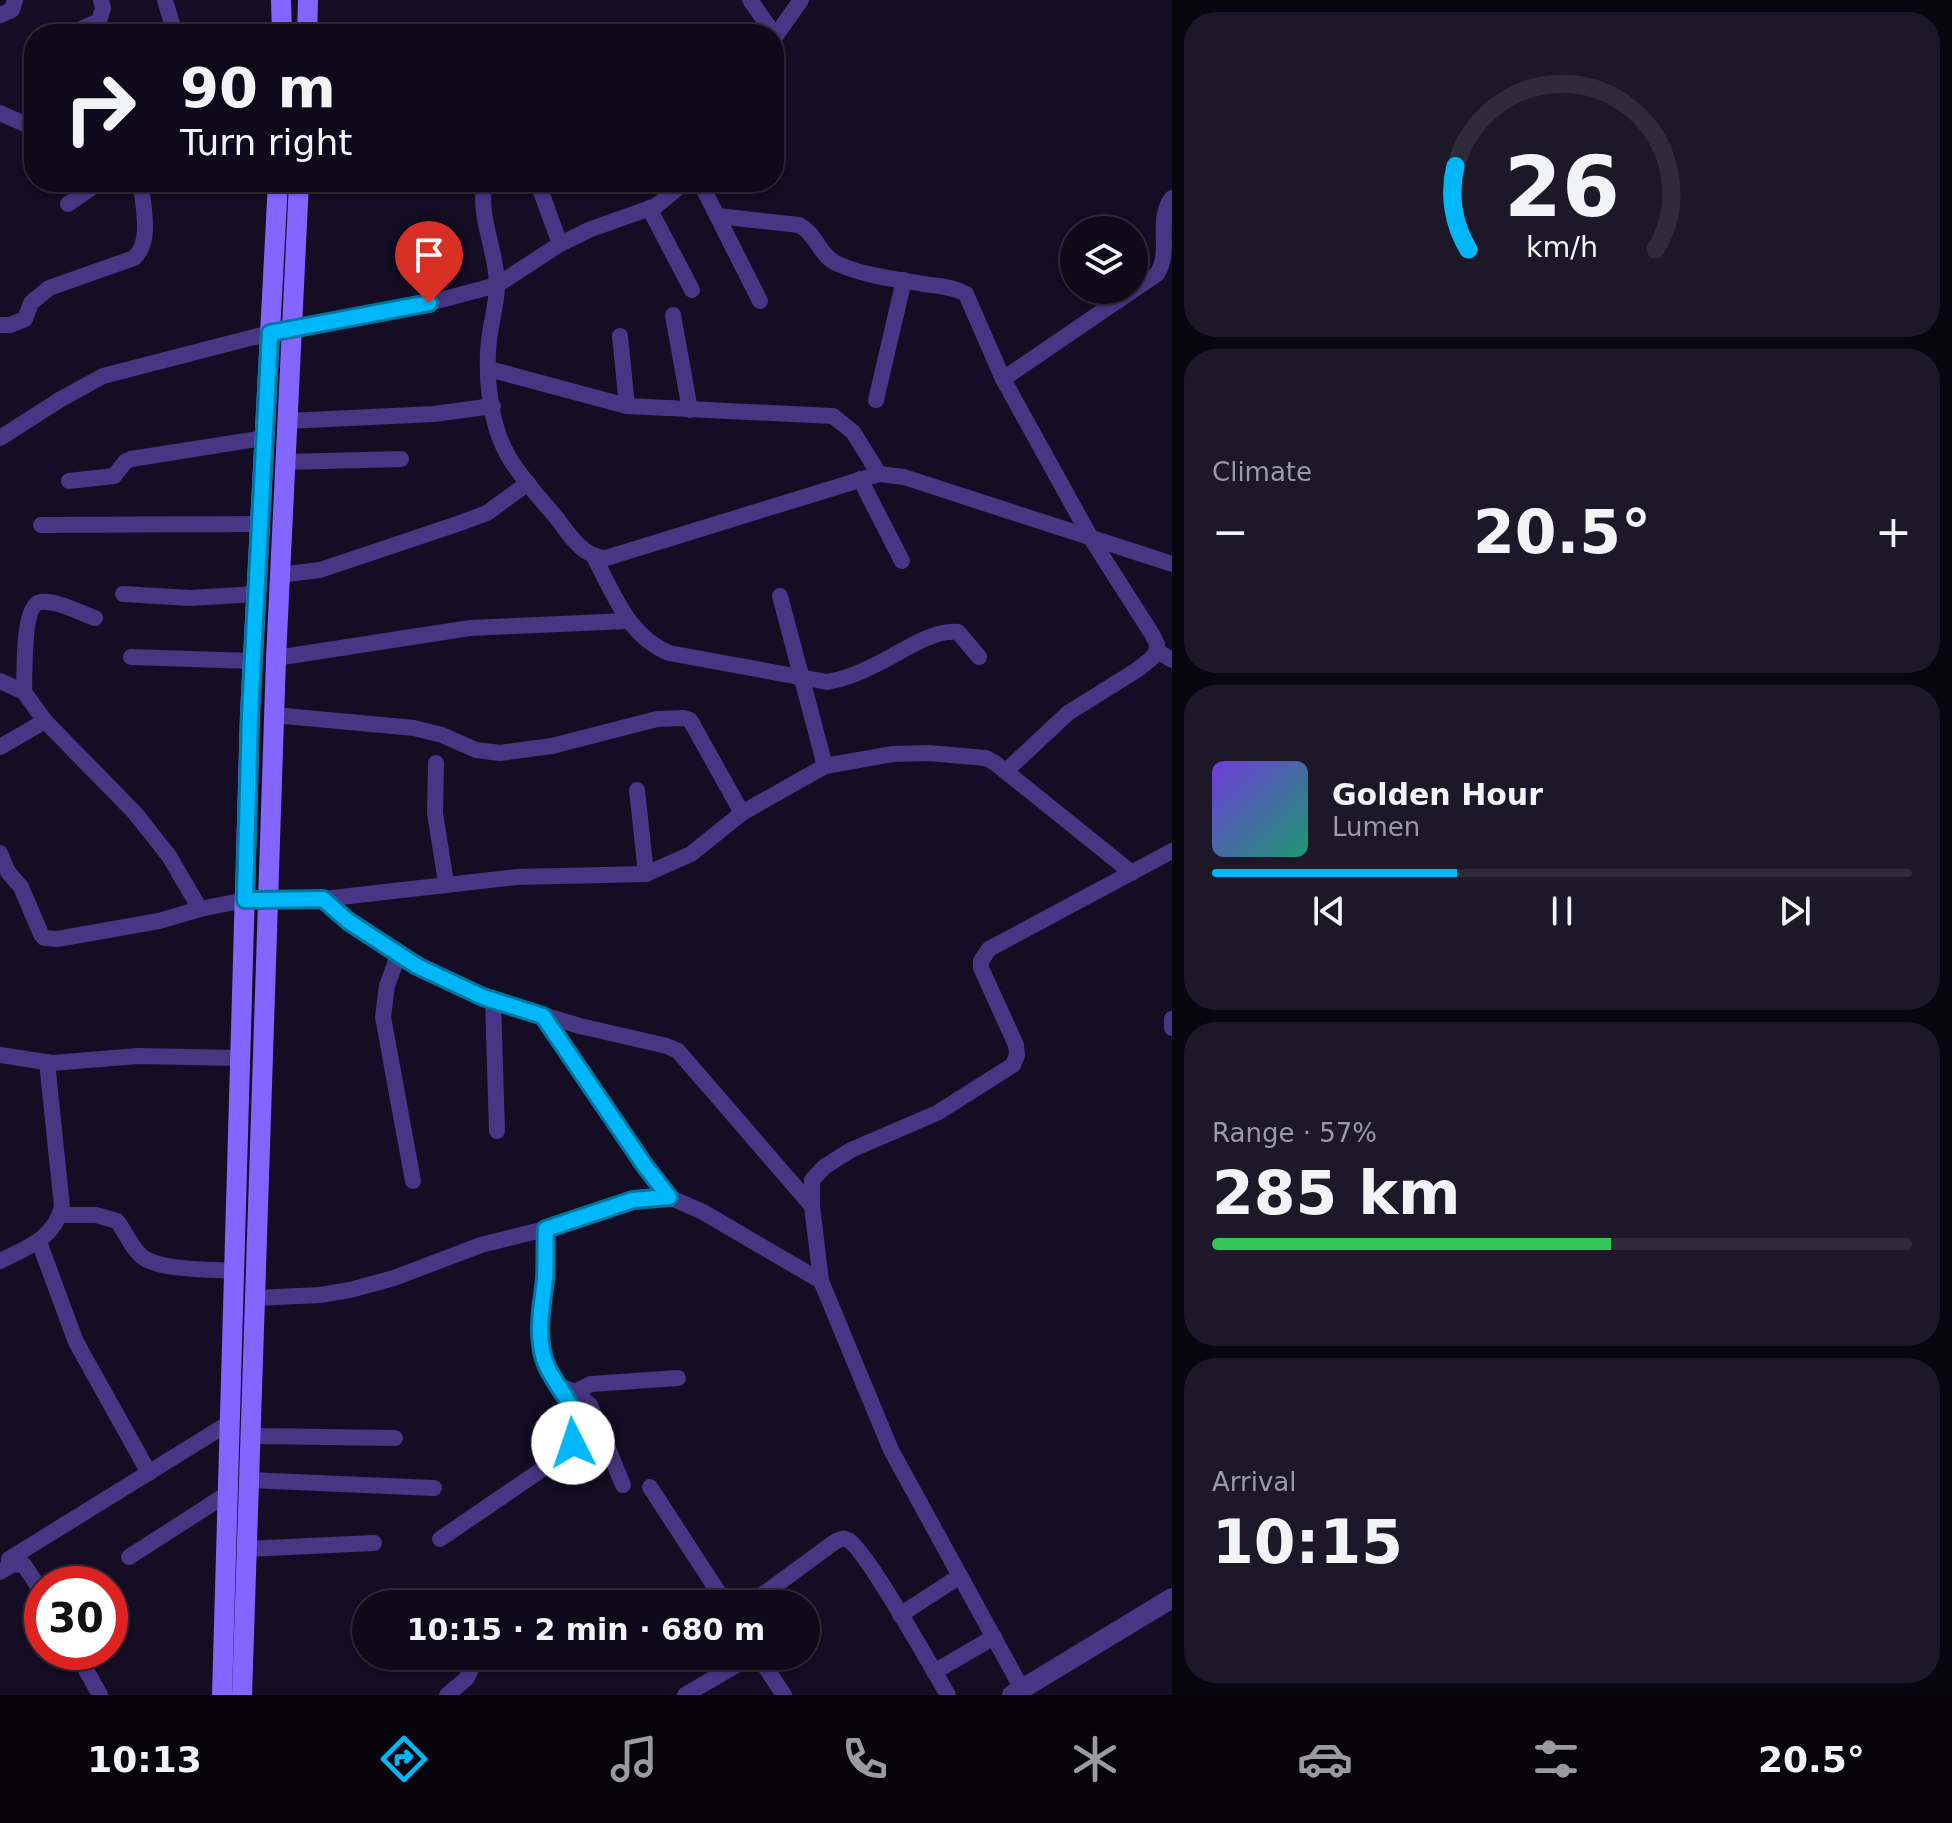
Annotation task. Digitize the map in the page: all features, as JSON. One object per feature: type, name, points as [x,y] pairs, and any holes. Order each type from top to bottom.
[{"type":"main road","points":[[281,0],[282,24]]},
{"type":"main road","points":[[307,24],[308,0]]},
{"type":"main road","points":[[222,1695],[253,661],[277,192]]},
{"type":"main road","points":[[242,1695],[279,575],[298,192]]},
{"type":"street","points":[[0,15],[12,10],[15,0]]},
{"type":"street","points":[[92,24],[99,21],[103,8],[101,0]]},
{"type":"street","points":[[165,0],[172,24]]},
{"type":"street","points":[[750,0],[766,24]]},
{"type":"street","points":[[783,24],[801,0]]},
{"type":"street","points":[[0,113],[24,124]]},
{"type":"street","points":[[68,204],[85,192]]},
{"type":"street","points":[[0,325],[25,319],[31,303],[49,288],[134,258],[140,252],[144,235],[142,192]]},
{"type":"street","points":[[484,192],[497,285],[489,340],[489,369],[498,431],[509,457],[572,537],[594,557],[628,621],[655,648],[827,682],[842,679],[950,631],[958,632],[979,657]]},
{"type":"street","points":[[541,192],[560,244]]},
{"type":"street","points":[[0,438],[103,376],[270,333],[429,303],[497,285],[560,244],[649,208],[675,192]]},
{"type":"street","points":[[705,192],[760,301]]},
{"type":"street","points":[[1003,379],[1157,274],[1162,267],[1165,211],[1172,198]]},
{"type":"street","points":[[649,208],[692,290]]},
{"type":"street","points":[[717,216],[799,225],[809,230],[831,261],[879,276],[966,294],[1003,379],[1092,540],[1152,634],[1157,651],[1137,670],[1068,713],[1006,771]]},
{"type":"street","points":[[876,400],[904,280]]},
{"type":"street","points":[[673,315],[690,410]]},
{"type":"street","points":[[620,336],[627,406]]},
{"type":"street","points":[[489,369],[627,406],[833,416],[853,432],[879,474]]},
{"type":"street","points":[[287,421],[434,414],[493,406]]},
{"type":"street","points":[[69,481],[114,476],[131,459],[264,438]]},
{"type":"street","points":[[285,462],[401,459]]},
{"type":"street","points":[[594,557],[606,558],[879,474],[904,477],[1172,564]]},
{"type":"street","points":[[860,479],[902,561]]},
{"type":"street","points":[[279,575],[320,570],[460,523],[487,513],[528,483]]},
{"type":"street","points":[[41,525],[260,524]]},
{"type":"street","points":[[123,594],[190,598],[256,594]]},
{"type":"street","points":[[780,596],[825,766]]},
{"type":"street","points":[[24,692],[28,620],[33,606],[38,602],[49,602],[95,618]]},
{"type":"street","points":[[276,658],[470,628],[628,621]]},
{"type":"street","points":[[1157,651],[1172,660]]},
{"type":"street","points":[[131,657],[253,661]]},
{"type":"street","points":[[0,681],[24,692],[45,721],[144,824],[169,856],[200,909]]},
{"type":"street","points":[[274,715],[414,728],[442,735],[476,750],[500,753],[552,746],[657,719],[684,718],[690,720],[742,813]]},
{"type":"street","points":[[0,747],[45,721]]},
{"type":"street","points":[[0,853],[8,872],[21,887],[44,938],[57,939],[159,921],[245,900],[323,899],[517,877],[646,874],[691,854],[742,813],[825,766],[893,754],[928,753],[986,758],[1132,873]]},
{"type":"street","points":[[436,763],[435,813],[446,883]]},
{"type":"street","points":[[637,790],[646,874]]},
{"type":"street","points":[[1172,851],[989,949],[981,961],[981,968],[1016,1045],[1017,1055],[1013,1065],[937,1113],[851,1150],[824,1167],[812,1180],[821,1281],[891,1450],[994,1637],[1017,1692],[1172,1598]]},
{"type":"street","points":[[323,899],[348,921],[417,966],[493,1001],[678,1051],[812,1206]]},
{"type":"street","points":[[399,953],[387,986],[383,1017],[413,1181]]},
{"type":"street","points":[[493,1001],[497,1131]]},
{"type":"street","points":[[543,1016],[669,1197],[703,1212],[821,1281]]},
{"type":"street","points":[[1172,1019],[1172,1028]]},
{"type":"street","points":[[0,1055],[47,1062],[138,1056],[240,1058]]},
{"type":"street","points":[[0,1261],[39,1242],[54,1227],[62,1207],[47,1062]]},
{"type":"street","points":[[256,1298],[320,1295],[350,1290],[394,1278],[481,1245],[546,1229],[633,1200],[669,1197]]},
{"type":"street","points":[[60,1215],[96,1215],[117,1221],[137,1251],[152,1261],[184,1268],[234,1271]]},
{"type":"street","points":[[546,1229],[545,1276],[539,1323],[549,1371],[568,1389],[584,1398],[595,1412],[623,1485]]},
{"type":"street","points":[[39,1242],[76,1342],[149,1473]]},
{"type":"street","points":[[568,1389],[591,1384],[678,1378]]},
{"type":"street","points":[[440,1539],[566,1453],[573,1443],[576,1418],[568,1389]]},
{"type":"street","points":[[6,1560],[229,1423]]},
{"type":"street","points":[[250,1436],[395,1438]]},
{"type":"street","points":[[248,1480],[434,1488]]},
{"type":"street","points":[[650,1487],[717,1590]]},
{"type":"street","points":[[129,1557],[227,1494]]},
{"type":"street","points":[[770,1590],[843,1539],[850,1540],[859,1549],[948,1695]]},
{"type":"street","points":[[246,1549],[374,1543]]},
{"type":"street","points":[[900,1615],[960,1576]]},
{"type":"street","points":[[934,1672],[994,1637]]},
{"type":"street","points":[[86,1670],[100,1695]]},
{"type":"street","points":[[447,1695],[466,1679],[471,1670]]},
{"type":"street","points":[[685,1695],[728,1670]]},
{"type":"street","points":[[767,1670],[784,1695]]},
{"type":"route","points":[[429,303],[270,333],[250,714],[245,900],[323,899],[338,914],[417,966],[483,997],[543,1016],[669,1197],[644,1197],[546,1229],[545,1276],[539,1323],[541,1344],[549,1371],[576,1418],[573,1443]]}]
